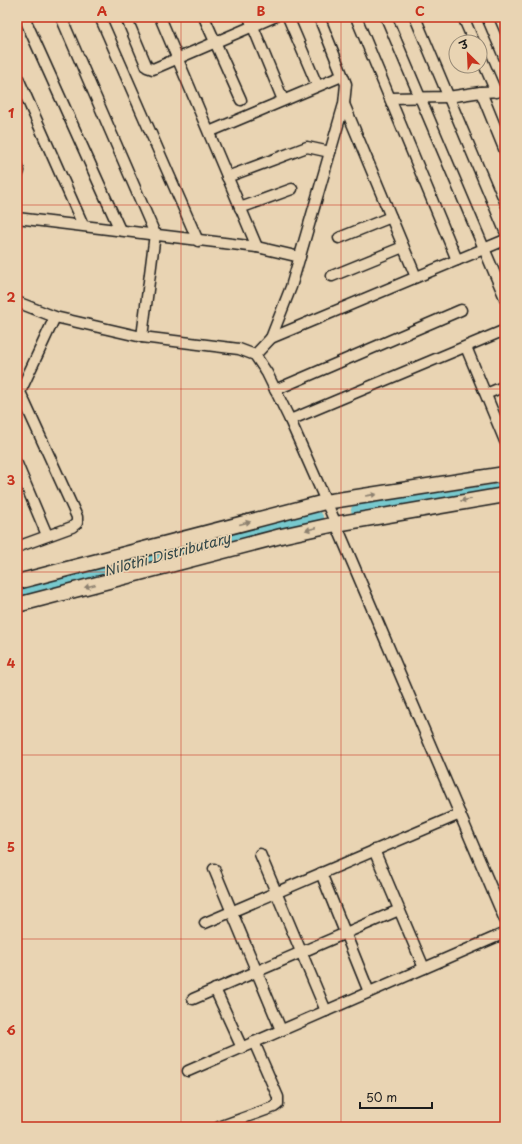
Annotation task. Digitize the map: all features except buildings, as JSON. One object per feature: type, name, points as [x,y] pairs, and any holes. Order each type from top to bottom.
[{"type":"street","points":[[24,17],[120,230]]},
{"type":"street","points":[[61,17],[155,234],[142,337]]},
{"type":"street","points":[[100,17],[198,241]]},
{"type":"street","points":[[126,17],[149,69],[153,69],[215,43],[250,22],[274,17]]},
{"type":"street","points":[[160,17],[256,247]]},
{"type":"street","points":[[204,17],[241,100]]},
{"type":"street","points":[[288,17],[317,85]]},
{"type":"street","points":[[256,355],[271,338],[291,287],[344,104],[346,84],[319,17]]},
{"type":"street","points":[[356,17],[457,260]]},
{"type":"street","points":[[386,17],[505,298]]},
{"type":"street","points":[[415,17],[505,231]]},
{"type":"street","points":[[463,17],[470,34]]},
{"type":"street","points":[[487,17],[504,52]]},
{"type":"street","points":[[250,22],[283,100]]},
{"type":"street","points":[[390,98],[500,92],[488,70]]},
{"type":"street","points":[[17,76],[83,226]]},
{"type":"street","points":[[208,132],[317,85],[342,76]]},
{"type":"street","points":[[481,92],[505,151]]},
{"type":"street","points":[[344,104],[416,278]]},
{"type":"street","points":[[227,176],[306,147],[330,152]]},
{"type":"street","points":[[17,165],[19,170],[17,176]]},
{"type":"street","points":[[240,208],[292,189]]},
{"type":"street","points":[[339,238],[391,217]]},
{"type":"street","points":[[17,218],[256,247],[300,257]]},
{"type":"street","points":[[271,338],[505,240]]},
{"type":"street","points":[[332,276],[403,247]]},
{"type":"street","points":[[17,302],[55,317],[142,337],[239,349],[256,355],[267,373],[290,420],[336,524],[505,920]]},
{"type":"street","points":[[275,390],[461,310]]},
{"type":"street","points":[[17,547],[72,527],[77,523],[77,517],[19,393],[55,317]]},
{"type":"street","points":[[290,420],[505,330]]},
{"type":"street","points":[[466,347],[505,441]]},
{"type":"street","points":[[486,394],[505,386]]},
{"type":"street","points":[[17,464],[47,535]]},
{"type":"street","points":[[17,582],[325,502],[505,474]]},
{"type":"street","points":[[17,605],[281,536],[336,524],[505,495]]},
{"type":"street","points":[[205,922],[460,814]]},
{"type":"street","points":[[374,850],[424,968]]},
{"type":"street","points":[[260,854],[326,1011]]},
{"type":"street","points":[[214,869],[281,1030]]},
{"type":"street","points":[[321,873],[370,992]]},
{"type":"street","points":[[193,999],[301,951],[400,910]]},
{"type":"street","points":[[188,1071],[505,933]]},
{"type":"street","points":[[215,989],[242,1048]]},
{"type":"street","points":[[219,1127],[274,1107],[278,1104],[278,1097],[254,1042]]},
{"type":"waterway","name":"Nilothi Distributary","points":[[356,510],[505,488]]},
{"type":"waterway","name":"Nilothi Distributary","points":[[17,595],[266,528],[318,517]]}]
